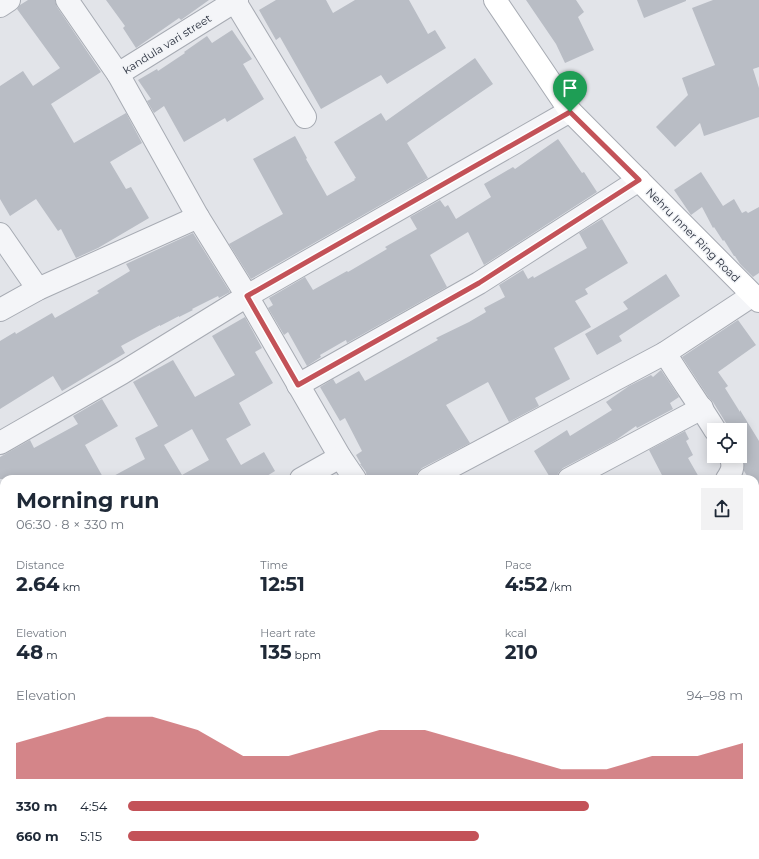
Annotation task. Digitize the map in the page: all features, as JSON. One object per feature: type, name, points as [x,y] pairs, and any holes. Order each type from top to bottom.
[{"type":"street","points":[[0,6],[9,0]]},
{"type":"street","points":[[67,0],[118,74],[198,217],[247,296],[340,457],[352,475]]},
{"type":"street","points":[[236,0],[305,117]]},
{"type":"street","name":"kandula vari street","points":[[118,74],[236,0]]},
{"type":"street","name":"Nehru Inner Ring Road","points":[[495,0],[570,112],[754,291]]},
{"type":"street","points":[[0,443],[122,373],[247,296],[570,112]]},
{"type":"street","points":[[298,385],[479,283],[639,180]]},
{"type":"street","points":[[0,310],[38,289],[198,217]]},
{"type":"street","points":[[0,234],[38,289]]},
{"type":"street","points":[[435,475],[664,353],[754,291]]},
{"type":"street","points":[[664,353],[711,423]]},
{"type":"street","points":[[576,475],[702,408]]},
{"type":"street","points":[[308,475],[340,457]]},
{"type":"street","points":[[730,475],[733,463]]},
{"type":"building","points":[[28,0],[55,0],[57,7],[101,72],[51,104],[74,143],[126,113],[142,143],[110,162],[126,189],[131,187],[149,218],[98,248],[76,258],[61,229],[58,231],[36,199],[10,216],[0,199],[0,86],[23,71],[33,86],[60,68],[17,9]]},
{"type":"building","points":[[106,0],[209,0],[181,20],[179,18],[136,48],[123,28],[125,26]]},
{"type":"building","points":[[276,0],[326,0],[333,13],[355,0],[409,0],[428,34],[435,30],[446,48],[387,84],[381,75],[321,109],[280,37],[276,40],[259,10]]},
{"type":"building","points":[[526,0],[576,0],[584,12],[578,17],[594,50],[565,63],[556,44]]},
{"type":"building","points":[[637,0],[686,0],[686,1],[644,18]]},
{"type":"building","points":[[713,0],[759,0],[759,67],[753,69],[759,88],[759,117],[704,136],[700,123],[675,147],[656,127],[688,95],[682,78],[715,65],[692,8]]},
{"type":"building","points":[[232,30],[252,59],[243,64],[264,99],[227,122],[225,118],[184,142],[164,106],[154,113],[147,101],[151,99],[138,80],[157,69],[158,71],[207,36],[212,43]]},
{"type":"building","points":[[475,58],[493,84],[407,143],[428,178],[251,279],[229,244],[283,214],[253,159],[295,136],[327,196],[356,178],[334,142],[381,113],[386,121]]},
{"type":"building","points":[[558,139],[582,173],[584,172],[597,192],[484,265],[468,232],[430,255],[447,287],[347,343],[346,340],[320,355],[321,357],[307,366],[288,332],[284,335],[268,308],[273,305],[269,298],[305,277],[313,290],[347,271],[348,272],[387,249],[385,247],[417,229],[410,217],[440,200],[445,207],[448,205],[456,219],[491,197],[484,184],[513,167],[515,169]]},
{"type":"building","points":[[701,172],[723,206],[734,199],[742,213],[746,211],[748,213],[759,207],[759,273],[753,277],[740,264],[724,240],[723,241],[714,227],[713,228],[702,207],[691,215],[674,190]]},
{"type":"building","points":[[602,219],[628,263],[585,289],[588,294],[575,301],[591,327],[554,348],[570,379],[535,398],[539,406],[509,422],[488,382],[446,405],[470,443],[422,468],[417,475],[366,475],[356,455],[362,451],[345,418],[340,421],[320,387],[333,379],[336,384],[359,371],[365,381],[438,340],[436,338],[486,312],[484,308],[505,297],[499,285],[523,270],[528,279],[533,276],[534,278],[587,248],[579,233]]},
{"type":"building","points":[[193,233],[230,292],[219,298],[218,296],[121,346],[125,353],[62,391],[53,376],[0,409],[0,341],[15,332],[16,334],[52,313],[55,318],[99,293],[97,291],[130,271],[126,264]]},
{"type":"building","points":[[666,274],[680,296],[619,336],[622,341],[597,355],[585,334],[628,309],[623,302]]},
{"type":"building","points":[[245,317],[262,348],[255,352],[273,383],[239,403],[251,425],[226,439],[241,465],[264,452],[275,471],[268,475],[182,475],[115,475],[145,459],[135,438],[158,426],[133,382],[173,360],[195,397],[235,375],[212,336]],"holes":[[[192,429],[209,460],[182,475],[164,445]]]},
{"type":"building","points":[[738,320],[756,345],[718,372],[728,386],[725,388],[759,441],[759,475],[746,475],[744,471],[744,463],[747,463],[747,423],[726,423],[682,357]]},
{"type":"building","points":[[661,370],[679,397],[670,403],[673,409],[637,428],[636,426],[616,440],[563,468],[558,475],[549,475],[534,451],[567,430],[570,436],[612,410],[606,402],[629,386],[651,375],[653,377]]},
{"type":"building","points":[[102,399],[118,426],[85,445],[102,475],[0,475],[0,457],[30,440],[34,448],[78,424],[73,416]]},
{"type":"building","points":[[685,431],[689,439],[686,441],[693,455],[688,458],[698,475],[662,475],[649,450]]},
{"type":"route","points":[[570,112],[639,180],[479,283],[298,385],[247,296],[570,112]]}]
